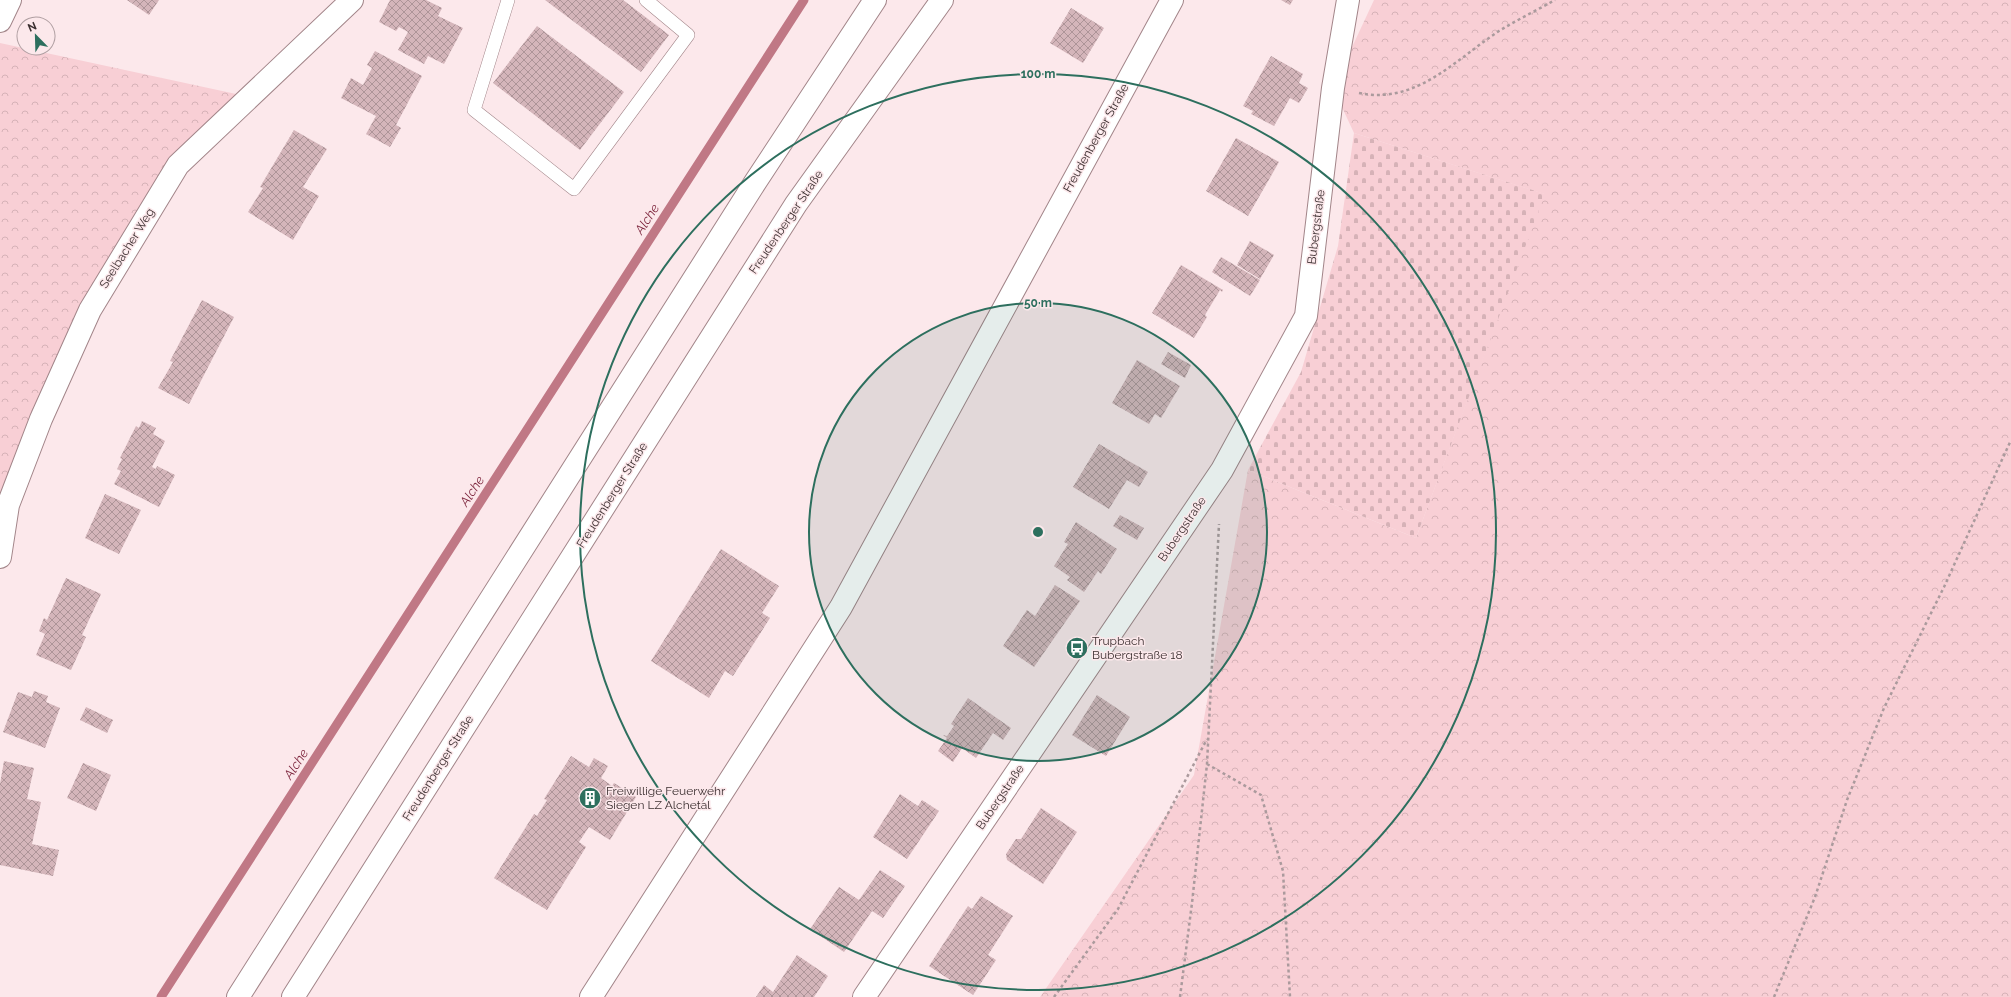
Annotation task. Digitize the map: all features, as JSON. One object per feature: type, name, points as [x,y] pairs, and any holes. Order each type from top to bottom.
[{"type":"street","points":[[0,21],[10,0]]},
{"type":"street","name":"Seelbacher Weg","points":[[0,557],[8,505],[41,419],[90,310],[178,165],[352,0]]},
{"type":"street","points":[[238,997],[752,188],[875,0]]},
{"type":"street","name":"Freudenberger Straße","points":[[293,997],[796,204],[942,0]]},
{"type":"street","name":"Freudenberger Straße","points":[[590,997],[841,607],[1172,0]]},
{"type":"street","name":"Bubergstraße","points":[[864,997],[1222,470],[1306,316],[1333,88],[1348,0]]},
{"type":"lane","points":[[508,0],[474,110],[574,189],[688,35],[646,0]]},
{"type":"path","points":[[1333,88],[1374,96],[1405,91],[1449,69],[1499,31],[1555,0]]},
{"type":"path","points":[[1774,997],[1815,897],[1847,800],[1884,708],[1944,587],[2011,440]]},
{"type":"path","points":[[1180,997],[1207,764],[1207,738],[1220,517]]},
{"type":"path","points":[[1054,997],[1118,909],[1207,738]]},
{"type":"path","points":[[1207,764],[1261,795],[1283,871],[1290,997]]},
{"type":"green space","points":[[1374,0],[2011,0],[2011,997],[1040,997],[1194,775],[1248,470],[1416,538],[1544,194],[1354,133],[1333,88]]},
{"type":"green space","points":[[0,43],[16,46],[16,56],[56,55],[250,97],[178,165],[90,309],[0,557]]},
{"type":"green space","points":[[1354,133],[1545,194],[1416,538],[1248,470],[1301,372],[1338,246]]},
{"type":"building","points":[[127,0],[159,0],[149,15]]},
{"type":"building","points":[[390,0],[426,0],[442,8],[438,16],[463,28],[444,64],[428,56],[424,64],[398,50],[408,32],[399,27],[396,31],[379,22]]},
{"type":"building","points":[[545,0],[623,0],[669,35],[641,72]]},
{"type":"building","points":[[1281,0],[1293,0],[1290,5]]},
{"type":"building","points":[[1071,8],[1104,28],[1083,63],[1050,43]]},
{"type":"building","points":[[537,26],[624,92],[580,150],[493,83]]},
{"type":"building","points":[[375,51],[422,76],[396,125],[401,128],[390,147],[366,134],[376,116],[341,98],[351,78],[363,85],[372,68],[367,65]]},
{"type":"building","points":[[1271,56],[1303,74],[1299,83],[1308,88],[1299,103],[1290,98],[1274,126],[1251,114],[1253,111],[1243,106]]},
{"type":"building","points":[[294,130],[327,149],[303,187],[319,196],[293,240],[248,212],[263,188],[260,187]]},
{"type":"building","points":[[1236,138],[1279,162],[1248,216],[1206,191]]},
{"type":"building","points":[[1250,241],[1274,255],[1260,279],[1237,265]]},
{"type":"building","points":[[1221,257],[1260,280],[1250,296],[1212,272]]},
{"type":"building","points":[[1181,265],[1223,290],[1222,292],[1220,290],[1205,315],[1207,317],[1194,338],[1152,313]]},
{"type":"building","points":[[202,300],[234,317],[189,404],[158,388],[173,362],[170,361]]},
{"type":"building","points":[[1168,352],[1191,365],[1185,378],[1161,364]]},
{"type":"building","points":[[1137,360],[1180,386],[1161,418],[1155,414],[1149,424],[1112,403]]},
{"type":"building","points":[[142,421],[156,428],[153,434],[165,441],[152,467],[156,469],[157,466],[175,475],[159,507],[114,484],[121,471],[117,469],[122,459],[120,458],[136,426],[139,428]]},
{"type":"building","points":[[1099,444],[1148,472],[1139,487],[1127,480],[1109,509],[1073,487]]},
{"type":"building","points":[[105,494],[141,510],[119,554],[85,538]]},
{"type":"building","points":[[1120,515],[1144,528],[1137,540],[1113,526]]},
{"type":"building","points":[[1076,522],[1117,549],[1101,574],[1098,571],[1084,592],[1067,580],[1070,577],[1054,566],[1068,544],[1064,542]]},
{"type":"building","points":[[721,549],[779,586],[762,613],[770,618],[733,676],[725,671],[709,698],[651,661]]},
{"type":"building","points":[[66,578],[101,594],[82,635],[86,637],[71,670],[36,655],[45,634],[39,631],[44,618],[47,620]]},
{"type":"building","points":[[1055,585],[1080,601],[1034,667],[1003,646],[1027,610],[1035,616]]},
{"type":"building","points":[[34,691],[48,696],[46,702],[60,708],[45,748],[3,732],[18,692],[32,697]]},
{"type":"building","points":[[1097,695],[1130,717],[1106,756],[1072,735]]},
{"type":"building","points":[[968,698],[1011,728],[1003,740],[993,733],[976,758],[962,748],[953,762],[938,751],[947,738],[943,735],[947,736],[954,726],[951,724]]},
{"type":"building","points":[[86,707],[113,720],[107,733],[80,720]]},
{"type":"building","points":[[571,756],[589,767],[594,758],[608,766],[601,778],[612,786],[614,783],[636,797],[610,840],[589,827],[579,842],[586,847],[547,910],[494,878],[534,814],[537,816],[547,800],[544,799]]},
{"type":"building","points":[[4,761],[34,768],[27,799],[41,802],[32,844],[59,850],[53,876],[0,865],[0,784]]},
{"type":"building","points":[[83,763],[111,775],[96,811],[67,798]]},
{"type":"building","points":[[900,794],[918,806],[922,800],[939,811],[907,859],[873,837]]},
{"type":"building","points":[[1041,808],[1077,832],[1043,884],[1007,860],[1006,854],[1016,839],[1021,839]]},
{"type":"building","points":[[880,870],[905,886],[883,918],[872,911],[844,952],[810,929],[839,887],[859,900]]},
{"type":"building","points":[[981,896],[1013,916],[988,955],[996,960],[973,995],[929,966],[968,906],[972,909]]},
{"type":"building","points":[[797,955],[828,976],[814,997],[756,997],[764,985],[773,992]]},
{"type":"waterway","name":"Alche","points":[[161,997],[804,0]]},
{"type":"place","name":"Trupbach Bubergstraße 18","points":[[1077,648]]},
{"type":"place","name":"Freiwillige Feuerwehr Siegen LZ Alchetal","points":[[590,798]]}]
